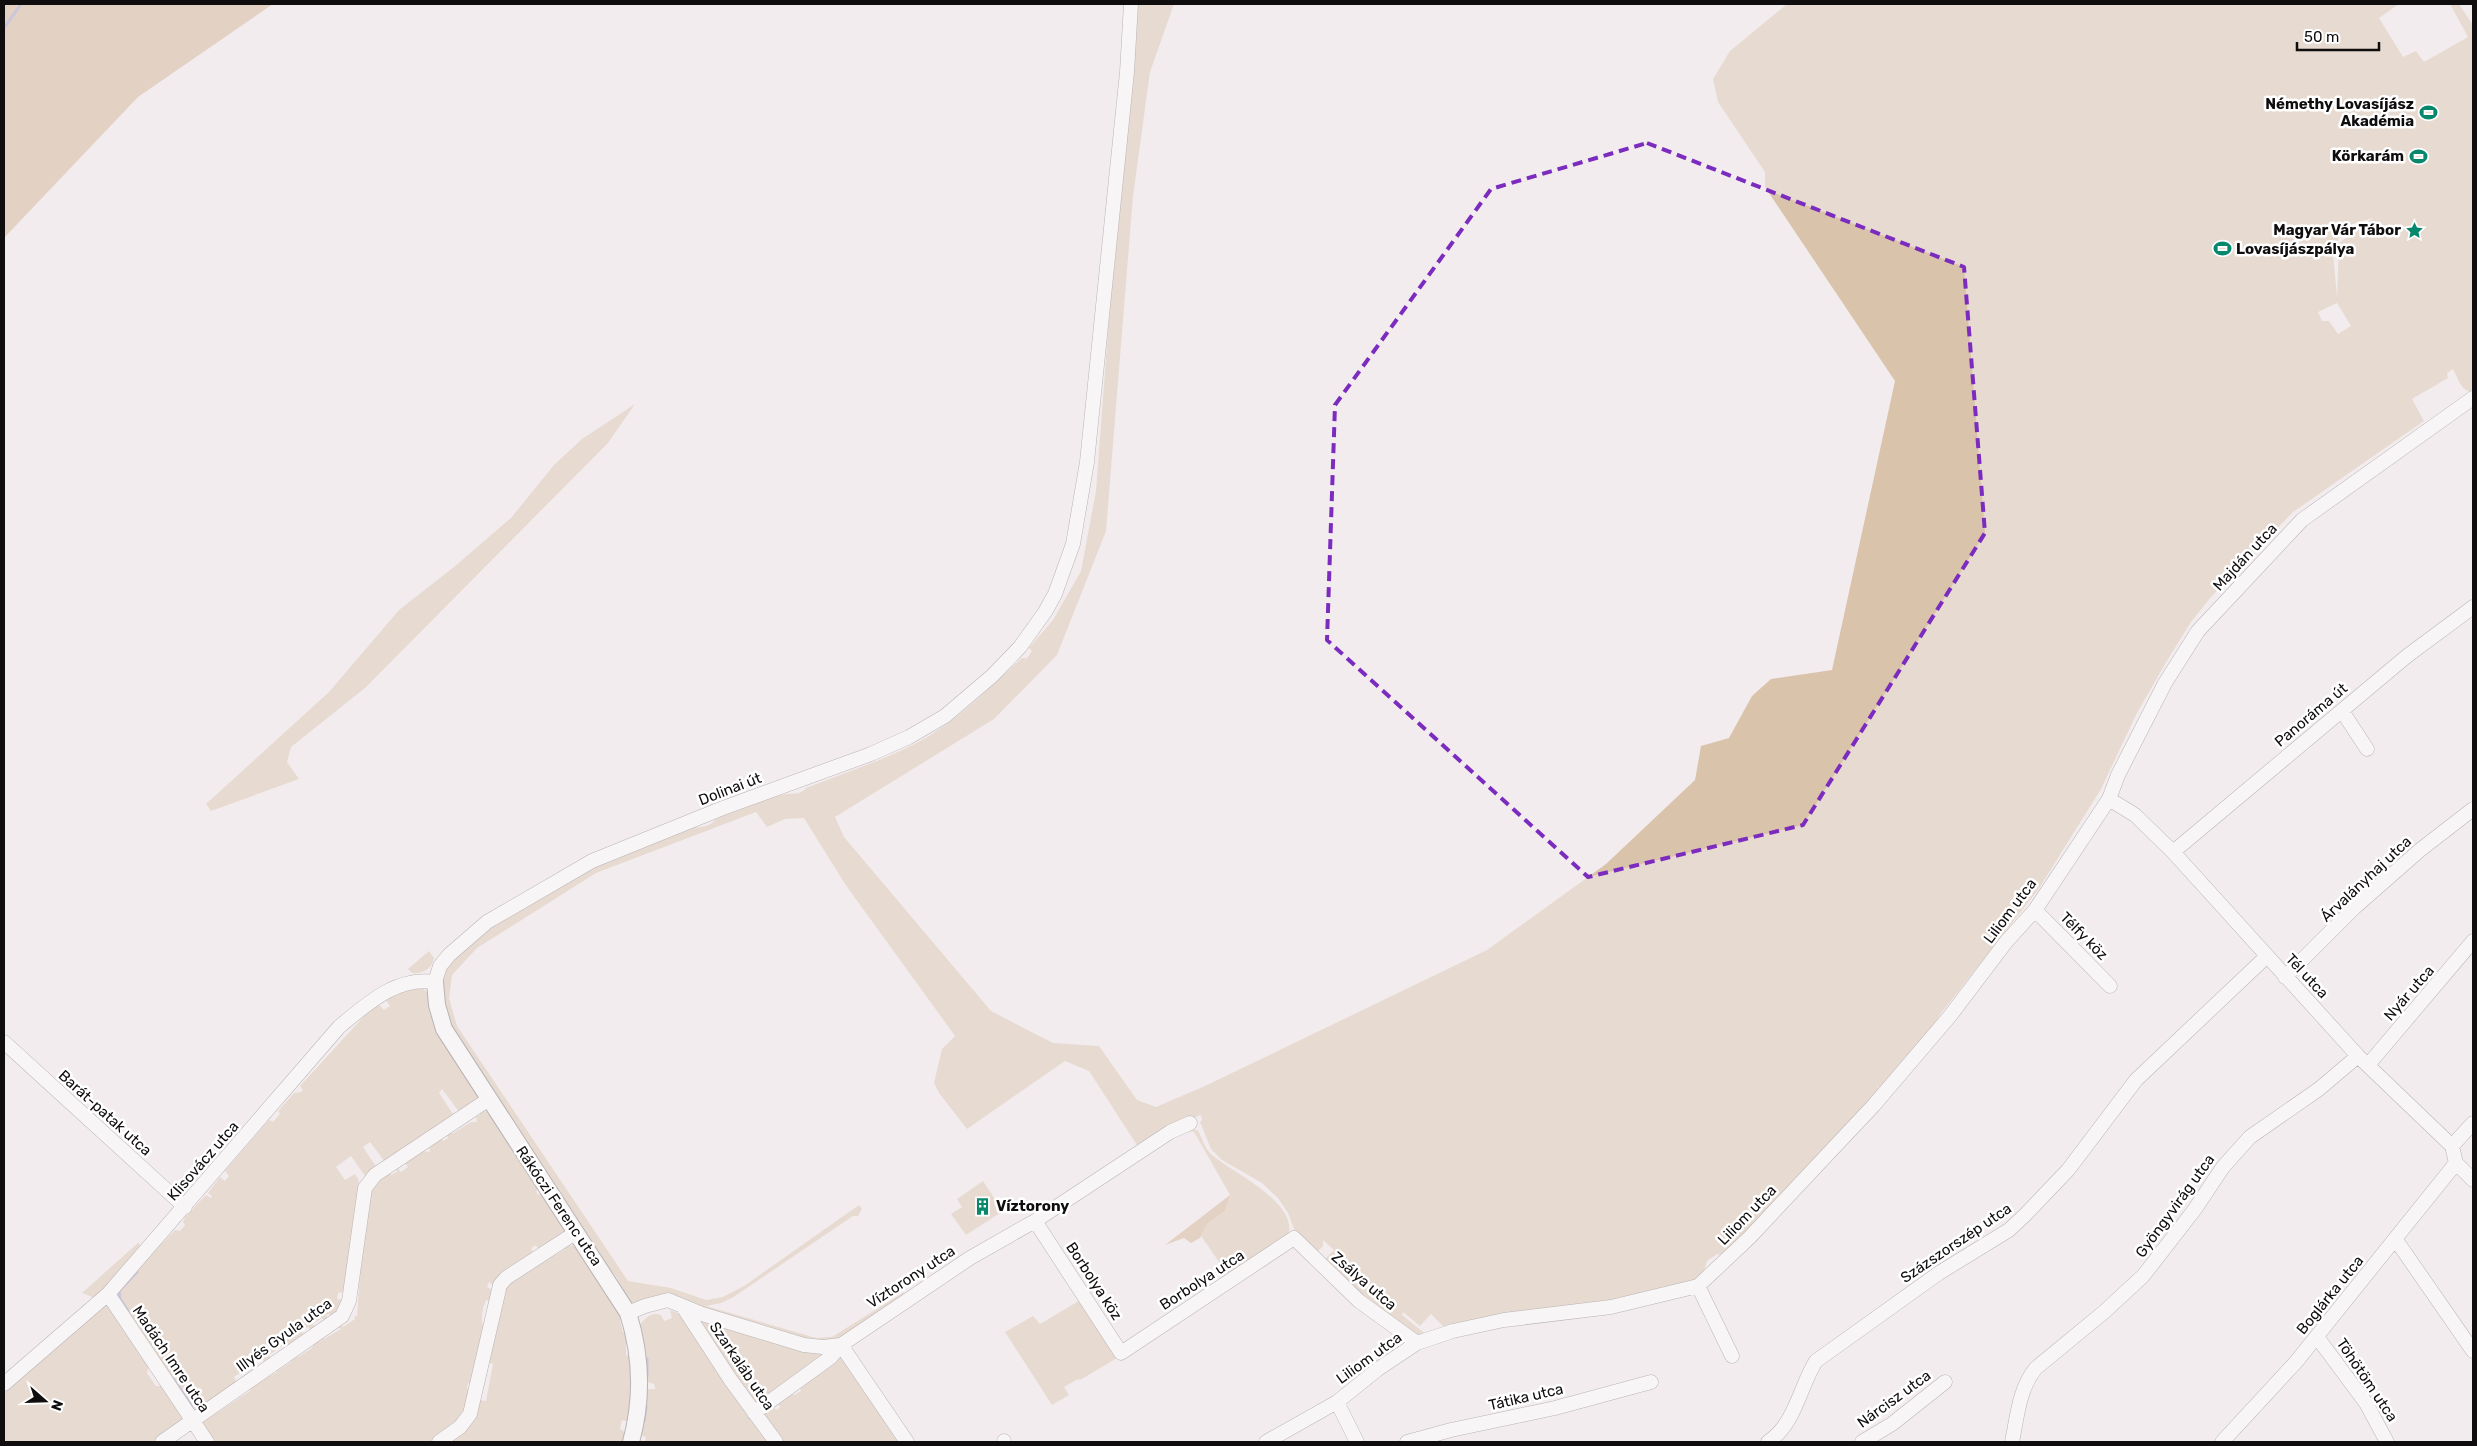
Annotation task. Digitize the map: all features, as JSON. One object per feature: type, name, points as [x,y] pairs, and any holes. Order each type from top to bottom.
[{"type":"street","name":"Dolinai út","points":[[435,982],[440,966],[487,922],[592,862],[724,808],[871,754],[909,737],[945,716],[992,676],[1020,647],[1055,594],[1066,566],[1079,514],[1087,462],[1108,261],[1127,72],[1131,4]]},
{"type":"street","name":"Majdán utca","points":[[2109,799],[2118,775],[2165,683],[2198,631],[2302,520],[2473,398]]},
{"type":"street","name":"Panoráma út","points":[[2173,852],[2406,656],[2473,608]]},
{"type":"street","points":[[2342,711],[2367,749]]},
{"type":"street","name":"Tél utca","points":[[2109,799],[2135,815],[2173,852],[2363,1061],[2452,1146]]},
{"type":"street","name":"Liliom utca","points":[[1266,1442],[1337,1402],[1417,1343],[1452,1332],[1504,1320],[1610,1307],[1698,1286],[1749,1238],[1874,1105],[1950,1016],[2006,942],[2035,910],[2109,799]]},
{"type":"street","name":"Árvalányhaj utca","points":[[2285,977],[2355,907],[2420,850],[2473,809]]},
{"type":"street","name":"Télfy köz","points":[[2035,910],[2110,986]]},
{"type":"street","name":"Nyár utca","points":[[2363,1061],[2473,941]]},
{"type":"street","name":"Százszorszép utca","points":[[1768,1442],[1782,1432],[1802,1394],[1807,1376],[1816,1361],[1939,1273],[2009,1230],[2068,1170],[2146,1069],[2266,956]]},
{"type":"street","name":"Klisovácz utca","points":[[4,1384],[108,1294],[339,1027],[378,996],[395,987],[415,980],[435,982]]},
{"type":"street","name":"Rákóczi Ferenc utca","points":[[435,982],[437,1005],[444,1029],[575,1233],[610,1281],[628,1313],[637,1343],[640,1374],[638,1409],[631,1442]]},
{"type":"street","name":"Barát-patak utca","points":[[4,1042],[185,1206]]},
{"type":"street","name":"Gyöngyvirág utca","points":[[2012,1442],[2028,1377],[2036,1368],[2104,1312],[2143,1276],[2195,1209],[2222,1167],[2250,1136],[2363,1061]]},
{"type":"street","name":"Illyés Gyula utca","points":[[162,1442],[192,1419],[342,1316],[349,1301],[368,1182],[375,1175],[489,1100]]},
{"type":"street","points":[[2473,1123],[2452,1146],[2456,1163],[2473,1180]]},
{"type":"street","name":"Víztorony utca","points":[[754,1413],[831,1357],[841,1345],[970,1258],[1035,1221],[1170,1132],[1190,1124]]},
{"type":"street","name":"Boglárka utca","points":[[2229,1440],[2317,1337],[2456,1163]]},
{"type":"street","name":"Borbolya köz","points":[[1035,1221],[1121,1353],[1128,1349]]},
{"type":"street","points":[[439,1442],[460,1427],[470,1414],[496,1293],[501,1283],[575,1233]]},
{"type":"street","name":"Borbolya utca","points":[[1128,1349],[1294,1238]]},
{"type":"street","name":"Zsálya utca","points":[[1294,1238],[1359,1301],[1417,1343]]},
{"type":"street","points":[[2396,1240],[2473,1351]]},
{"type":"street","points":[[1698,1286],[1732,1356]]},
{"type":"street","name":"Madách Imre utca","points":[[108,1294],[207,1442]]},
{"type":"street","points":[[628,1313],[668,1300],[683,1307],[804,1345],[823,1347],[841,1345],[907,1442]]},
{"type":"street","name":"Szarkaláb utca","points":[[683,1307],[754,1413],[776,1442]]},
{"type":"street","name":"Töhötöm utca","points":[[2317,1337],[2366,1403],[2387,1442]]},
{"type":"street","name":"Tátika utca","points":[[1407,1442],[1452,1430],[1556,1408],[1651,1382]]},
{"type":"street","name":"Nárcisz utca","points":[[1862,1442],[1892,1424],[1944,1382]]},
{"type":"street","points":[[1337,1402],[1358,1442]]},
{"type":"highlighted area","points":[[1647,143],[1964,267],[1985,533],[1803,825],[1588,877],[1327,640],[1335,405],[1491,189]]},
{"type":"shaded area","points":[[4,4],[273,4],[138,97],[4,238]]},
{"type":"shaded area","points":[[1136,4],[1174,4],[1150,72],[1133,196],[1106,531],[1057,655],[994,719],[835,817],[844,837],[991,1011],[1053,1043],[1099,1046],[1137,1100],[1156,1107],[1205,1086],[1487,950],[1606,864],[1695,780],[1701,746],[1729,738],[1752,696],[1771,679],[1832,670],[1895,381],[1765,187],[1765,172],[1718,102],[1713,79],[1730,51],[1787,4],[2399,4],[2379,18],[2403,57],[2416,51],[2424,62],[2468,37],[2450,4],[2459,4],[2473,25],[2473,389],[2470,392],[2464,388],[2453,369],[2447,373],[2448,378],[2412,399],[2424,421],[2293,512],[2211,597],[2191,622],[2165,664],[2137,713],[2101,789],[2038,890],[1942,1012],[1922,1041],[1883,1088],[1878,1087],[1878,1093],[1746,1235],[1722,1255],[1717,1254],[1707,1261],[1702,1278],[1656,1293],[1446,1329],[1431,1314],[1420,1326],[1403,1312],[1402,1315],[1428,1336],[1420,1339],[1378,1308],[1379,1306],[1366,1297],[1364,1298],[1324,1260],[1334,1250],[1323,1240],[1323,1246],[1317,1252],[1294,1229],[1288,1213],[1278,1198],[1262,1183],[1222,1160],[1211,1149],[1200,1122],[1202,1120],[1201,1115],[1176,1124],[1137,1145],[1089,1071],[1065,1061],[967,1129],[939,1093],[934,1083],[942,1049],[955,1036],[845,884],[804,818],[785,819],[767,827],[756,812],[596,873],[477,948],[452,975],[449,998],[457,1026],[628,1281],[671,1288],[706,1300],[723,1297],[744,1286],[859,1205],[862,1209],[858,1216],[853,1216],[732,1298],[721,1303],[706,1306],[816,1338],[832,1337],[904,1292],[903,1295],[839,1338],[818,1344],[703,1311],[630,1304],[617,1278],[602,1259],[449,1029],[441,981],[452,957],[484,930],[590,867],[694,827],[706,826],[716,819],[762,801],[780,795],[800,793],[806,788],[917,743],[956,717],[1022,658],[1026,658],[1024,662],[1032,651],[1029,648],[1053,620],[1081,571],[1096,491]],"holes":[[[2373,218],[2339,243],[2337,297],[2333,253],[2343,227]],[[2337,303],[2351,326],[2338,334],[2329,321],[2322,321],[2318,312]]]},
{"type":"shaded area","points":[[635,404],[608,443],[365,688],[291,747],[287,762],[299,779],[211,811],[206,804],[329,692],[399,610],[454,567],[511,518],[554,465],[582,439]]},
{"type":"shaded area","points":[[429,951],[434,958],[429,968],[420,973],[412,973],[408,969]]},
{"type":"shaded area","points":[[421,987],[428,993],[479,1100],[460,1113],[442,1089],[439,1093],[455,1117],[385,1162],[370,1142],[363,1147],[377,1168],[365,1176],[351,1156],[336,1167],[345,1180],[355,1174],[359,1181],[346,1291],[338,1293],[337,1299],[343,1300],[342,1305],[332,1318],[329,1314],[326,1315],[330,1321],[326,1323],[322,1318],[313,1324],[316,1328],[311,1331],[308,1327],[302,1331],[304,1335],[269,1355],[271,1358],[264,1362],[261,1358],[234,1377],[237,1383],[196,1411],[190,1409],[117,1299],[121,1286],[175,1230],[180,1231],[185,1225],[183,1222],[185,1217],[206,1195],[211,1198],[212,1196],[208,1193],[220,1177],[225,1181],[229,1176],[225,1171],[269,1120],[273,1122],[280,1114],[278,1111],[294,1093],[303,1090],[300,1086],[365,1015],[379,1005],[384,1010],[390,1006],[386,1000],[407,988]]},
{"type":"shaded area","points":[[480,1112],[490,1113],[541,1187],[536,1191],[538,1195],[544,1192],[565,1230],[564,1234],[539,1250],[536,1245],[531,1248],[534,1255],[494,1286],[489,1282],[487,1287],[491,1289],[490,1301],[486,1300],[483,1311],[482,1322],[484,1329],[473,1384],[468,1383],[467,1388],[470,1393],[467,1411],[432,1442],[212,1442],[203,1422],[250,1391],[248,1386],[261,1380],[264,1381],[262,1378],[273,1375],[270,1371],[274,1374],[277,1372],[275,1368],[279,1370],[291,1362],[289,1359],[297,1354],[298,1357],[312,1348],[315,1342],[321,1341],[321,1337],[324,1339],[341,1329],[338,1327],[341,1325],[343,1327],[355,1319],[354,1315],[357,1317],[360,1272],[370,1190],[374,1184],[389,1172],[391,1175],[397,1172],[396,1167],[401,1172],[408,1167],[405,1163],[421,1151],[430,1152],[429,1146],[441,1138],[443,1141],[448,1138],[447,1133],[450,1131],[452,1134],[471,1122],[477,1122],[476,1117],[480,1115]]},
{"type":"shaded area","points":[[1192,1128],[1198,1131],[1211,1154],[1274,1200],[1284,1211],[1289,1223],[1288,1236],[1231,1279],[1201,1236],[1207,1224],[1225,1211],[1230,1195],[1194,1132],[1187,1131]]},
{"type":"shaded area","points":[[983,1181],[1003,1211],[966,1235],[951,1214],[962,1207],[957,1199]]},
{"type":"shaded area","points":[[1230,1195],[1225,1211],[1207,1224],[1200,1238],[1191,1243],[1184,1238],[1165,1245]]},
{"type":"shaded area","points":[[139,1242],[141,1252],[95,1298],[82,1293]]},
{"type":"shaded area","points":[[565,1245],[577,1246],[622,1317],[620,1321],[623,1332],[628,1331],[630,1341],[626,1344],[626,1355],[632,1357],[630,1422],[622,1420],[620,1429],[629,1434],[626,1442],[448,1442],[479,1400],[486,1401],[493,1364],[486,1362],[507,1283],[564,1250]]},
{"type":"shaded area","points":[[1082,1299],[1117,1358],[1080,1380],[1078,1379],[1064,1387],[1069,1395],[1052,1405],[1005,1332],[1033,1316],[1040,1324]]},
{"type":"shaded area","points":[[103,1304],[107,1304],[149,1366],[147,1373],[156,1386],[163,1386],[183,1421],[158,1442],[4,1442],[4,1390]]},
{"type":"shaded area","points":[[670,1310],[680,1314],[771,1442],[637,1442],[637,1440],[645,1441],[646,1437],[638,1435],[646,1389],[655,1389],[654,1384],[645,1381],[638,1327],[650,1315],[661,1315],[664,1321],[672,1318]]},
{"type":"shaded area","points":[[698,1319],[834,1350],[758,1407],[751,1402]]},
{"type":"shaded area","points":[[841,1352],[902,1442],[779,1442],[760,1412],[769,1405],[777,1410],[780,1407],[777,1402],[790,1392],[794,1395],[801,1391],[799,1387]]},
{"type":"waterway","points":[[4,28],[21,4]]},
{"type":"waterway","points":[[128,1311],[120,1299],[119,1291],[137,1272]]},
{"type":"waterway","points":[[647,1359],[647,1375]]},
{"type":"waterway","points":[[174,1380],[192,1406]]},
{"type":"waterway","points":[[644,1421],[646,1407]]},
{"type":"place","name":"Némethy Lovasíjász Akadémia","points":[[2428,113]]},
{"type":"place","name":"Körkarám","points":[[2418,156]]},
{"type":"place","name":"Magyar Vár Tábor","points":[[2415,230]]},
{"type":"place","name":"Lovasíjászpálya","points":[[2222,249]]},
{"type":"place","name":"Víztorony","points":[[982,1206]]}]
